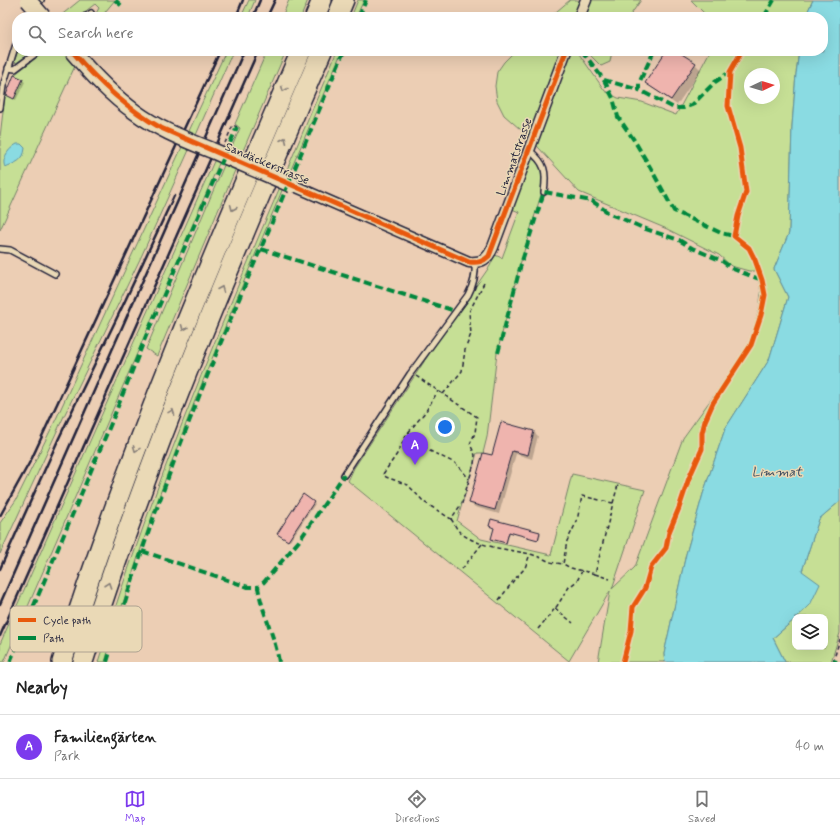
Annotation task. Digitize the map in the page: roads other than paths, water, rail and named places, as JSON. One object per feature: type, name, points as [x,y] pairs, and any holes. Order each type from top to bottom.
[{"type":"highway","points":[[317,12],[322,0]]},
{"type":"highway","points":[[339,12],[344,0]]},
{"type":"highway","points":[[81,606],[101,545],[154,404],[219,242],[298,56]]},
{"type":"highway","points":[[102,606],[172,411],[243,236],[320,56]]},
{"type":"highway","points":[[62,662],[65,652]]},
{"type":"highway","points":[[83,662],[86,652]]},
{"type":"street","points":[[28,0],[39,12]]},
{"type":"street","points":[[581,12],[586,0]]},
{"type":"street","name":"Sandäckerstrasse","points":[[76,56],[91,73],[114,95],[153,123],[178,136],[469,262],[476,263]]},
{"type":"street","name":"Limmatstrasse","points":[[476,263],[489,256],[564,56]]},
{"type":"lane","points":[[33,12],[41,0]]},
{"type":"lane","points":[[0,108],[3,86],[12,56]]},
{"type":"lane","points":[[8,68],[15,69],[32,56]]},
{"type":"lane","points":[[529,150],[540,159],[544,169],[544,192]]},
{"type":"lane","points":[[0,249],[10,250],[55,274]]},
{"type":"lane","points":[[344,475],[411,373],[468,296],[476,276],[476,263]]},
{"type":"water","name":"Limmat","points":[[813,0],[840,0],[840,501],[819,519],[802,571],[820,584],[810,605],[800,614],[792,614],[792,622],[773,638],[785,662],[665,662],[664,654],[686,554],[703,494],[725,429],[769,360],[788,297],[774,269],[789,233],[792,126],[798,56],[828,56],[828,12],[807,12]]},
{"type":"water","points":[[17,144],[21,144],[25,148],[23,156],[18,161],[5,167],[4,161],[6,154]]},
{"type":"railway","points":[[238,12],[243,0]]},
{"type":"railway","points":[[255,12],[260,0]]},
{"type":"railway","points":[[269,12],[275,0]]},
{"type":"railway","points":[[0,516],[32,458],[218,56]]},
{"type":"railway","points":[[0,604],[242,56]]},
{"type":"railway","points":[[13,606],[256,56]]},
{"type":"railway","points":[[0,569],[59,438],[174,196]]},
{"type":"railway","points":[[0,636],[10,613]]},
{"type":"place","name":"Familiengärten","points":[[415,465]]}]
